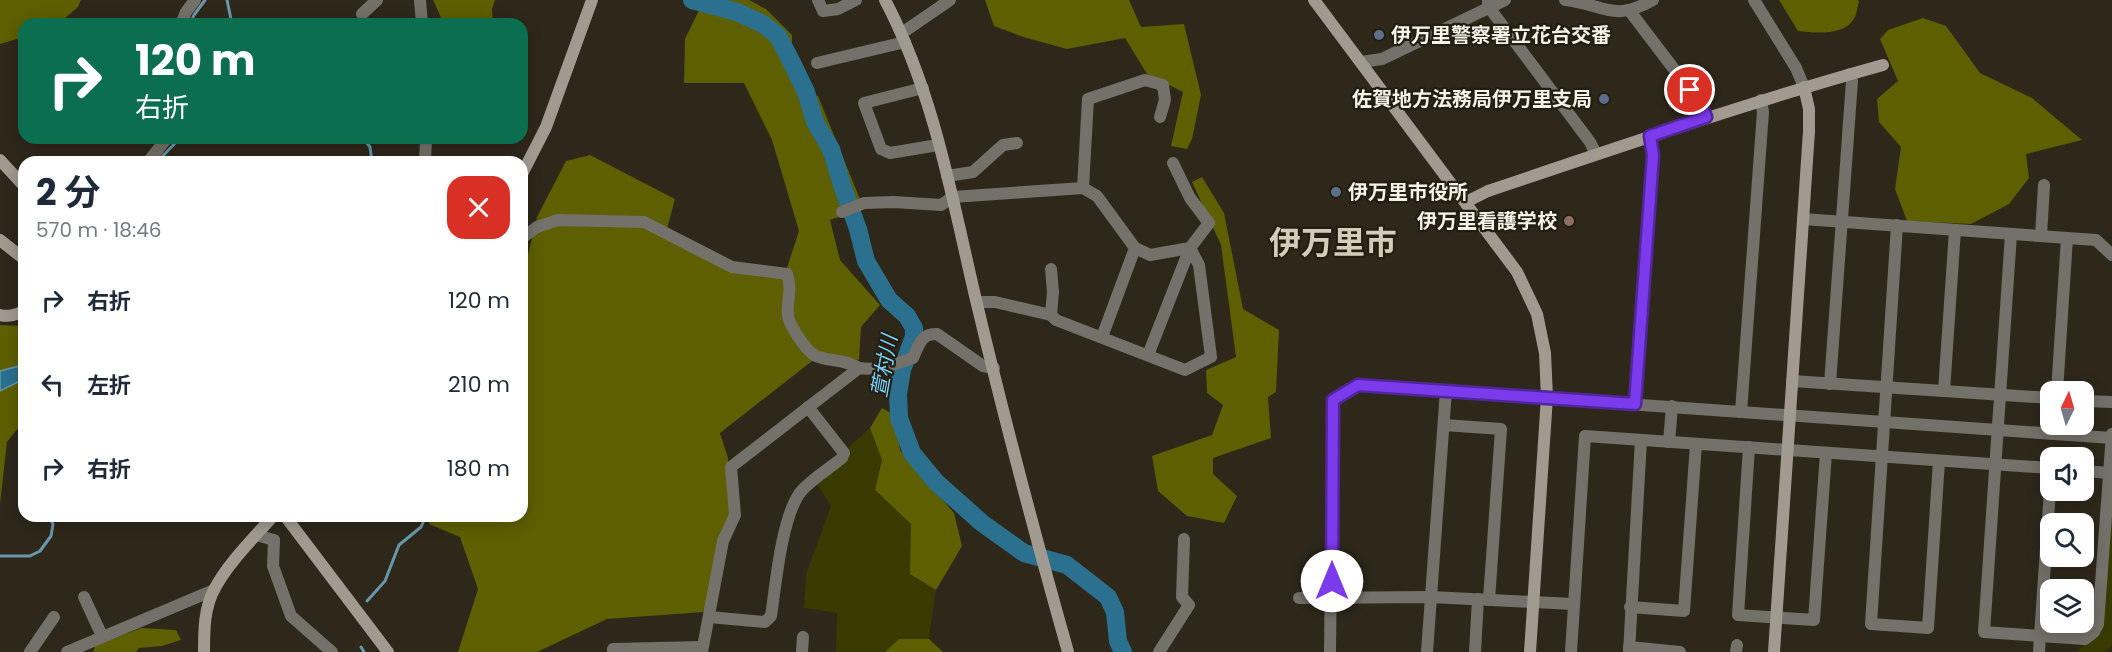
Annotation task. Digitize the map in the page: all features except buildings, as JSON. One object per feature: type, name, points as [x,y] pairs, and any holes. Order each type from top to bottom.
[{"type":"street","points":[[184,18],[195,0]]},
{"type":"street","points":[[362,14],[377,0]]},
{"type":"street","points":[[420,0],[422,18]]},
{"type":"street","points":[[528,162],[546,127],[592,0]]},
{"type":"street","points":[[818,0],[823,11],[838,9],[856,0]]},
{"type":"street","points":[[885,0],[904,37],[923,88],[1068,652]]},
{"type":"street","points":[[817,63],[904,37],[950,0]]},
{"type":"street","points":[[1314,0],[1517,272],[1537,314],[1545,353],[1548,397],[1530,652]]},
{"type":"street","points":[[1361,62],[1382,59],[1488,3],[1505,0]]},
{"type":"street","points":[[1565,0],[1616,12],[1640,7],[1653,0]]},
{"type":"street","points":[[1754,0],[1796,68],[1804,87],[1809,109],[1774,652]]},
{"type":"street","points":[[1488,3],[1590,142],[1596,154]]},
{"type":"street","points":[[1629,10],[1702,106],[1706,117]]},
{"type":"street","points":[[1466,202],[1488,190],[1706,117],[1883,65]]},
{"type":"street","points":[[1830,384],[1852,81],[1850,74]]},
{"type":"street","points":[[1083,188],[1088,99],[1145,80],[1163,85],[1165,100],[1160,117]]},
{"type":"street","points":[[923,88],[864,103],[881,149],[890,153],[938,145]]},
{"type":"street","points":[[1741,412],[1763,112],[1761,100]]},
{"type":"street","points":[[1635,404],[1653,155],[1650,136]]},
{"type":"street","points":[[947,176],[973,172],[1003,145],[1017,143]]},
{"type":"street","points":[[0,160],[18,180]]},
{"type":"street","points":[[1148,355],[1190,248],[1209,222],[1190,198],[1173,163]]},
{"type":"street","points":[[2041,236],[2044,185]]},
{"type":"street","points":[[842,212],[864,203],[941,205],[952,197],[1083,188],[1097,196],[1135,248],[1150,255],[1190,248]]},
{"type":"street","points":[[1803,219],[2096,240],[2112,255]]},
{"type":"street","points":[[528,234],[537,227],[558,220],[644,222],[732,267],[787,274],[791,286],[788,317],[802,342],[814,355],[850,362],[859,368],[869,369],[913,358],[923,337],[937,334],[983,366],[994,368]]},
{"type":"street","points":[[1897,225],[1871,624],[1928,628],[1939,461]]},
{"type":"street","points":[[1944,391],[1955,230]]},
{"type":"street","points":[[1330,652],[1333,400],[1358,385],[1998,430],[2112,436],[2098,624],[2094,632],[2085,639],[1984,632],[1996,465],[1998,430],[2000,395],[2011,234]]},
{"type":"street","points":[[2057,381],[2067,238]]},
{"type":"street","points":[[0,240],[18,254]]},
{"type":"street","points":[[1102,337],[1135,248]]},
{"type":"street","points":[[977,302],[995,302],[1051,315],[1056,320],[1185,370],[1211,357],[1199,265],[1190,248]]},
{"type":"street","points":[[1051,269],[1053,292],[1051,315]]},
{"type":"street","points":[[0,315],[18,314]]},
{"type":"street","points":[[613,652],[613,649],[702,650],[723,541],[735,515],[731,467],[859,368]]},
{"type":"street","points":[[1792,381],[2040,398]]},
{"type":"street","points":[[1427,652],[1446,390]]},
{"type":"street","points":[[2094,401],[2112,402]]},
{"type":"street","points":[[1669,442],[1672,406]]},
{"type":"street","points":[[709,617],[765,622],[771,616],[779,559],[791,511],[800,492],[842,458],[844,453],[808,407]]},
{"type":"street","points":[[1444,425],[1501,429],[1484,600],[1475,652]]},
{"type":"street","points":[[1571,652],[1585,436],[2040,467]]},
{"type":"street","points":[[1641,440],[1629,649],[1680,652]]},
{"type":"street","points":[[1630,607],[1684,611],[1696,444]]},
{"type":"street","points":[[1749,447],[1738,615],[1776,618],[1814,620],[1826,453]]},
{"type":"street","points":[[2094,471],[2109,472]]},
{"type":"street","points":[[2039,652],[2049,501]]},
{"type":"street","points":[[204,652],[205,621],[214,590],[268,522]]},
{"type":"street","points":[[290,522],[388,652]]},
{"type":"street","points":[[256,535],[274,540],[273,566],[291,616],[332,652]]},
{"type":"street","points":[[1159,652],[1189,605],[1182,597],[1184,539]]},
{"type":"street","points":[[67,652],[214,590]]},
{"type":"street","points":[[84,597],[102,636]]},
{"type":"street","points":[[1299,598],[1431,597],[1573,604]]},
{"type":"street","points":[[30,652],[54,617]]},
{"type":"street","points":[[802,652],[803,637]]},
{"type":"shaded area","points":[[0,0],[81,0],[78,7],[65,18],[18,18],[18,39],[0,44]]},
{"type":"shaded area","points":[[433,0],[495,0],[493,18],[441,18]]},
{"type":"shaded area","points":[[704,0],[749,0],[766,9],[792,35],[792,53],[810,97],[818,96],[864,209],[830,220],[840,260],[880,305],[861,327],[859,360],[821,354],[720,433],[728,458],[731,514],[704,612],[607,619],[537,652],[458,652],[478,589],[460,537],[429,524],[429,522],[528,522],[528,254],[537,217],[566,161],[590,155],[675,199],[665,236],[731,272],[784,277],[799,231],[772,140],[744,83],[684,83],[685,39]]},
{"type":"shaded area","points":[[985,0],[1129,0],[1141,27],[1184,24],[1201,95],[1192,139],[1187,149],[1171,146],[1183,92],[1147,74],[1125,38],[1067,49],[994,26]]},
{"type":"shaded area","points":[[1779,0],[1858,0],[1859,2],[1855,16],[1848,25],[1835,31],[1820,33],[1798,31]]},
{"type":"shaded area","points":[[1923,18],[1946,26],[1980,73],[2032,98],[2082,140],[2026,154],[2029,178],[2009,204],[1971,224],[1907,221],[1895,189],[1901,147],[1879,122],[1877,99],[1898,81],[1880,39],[1888,30]]},
{"type":"shaded area","points":[[1202,177],[1224,213],[1243,309],[1279,330],[1276,392],[1268,397],[1271,438],[1213,458],[1213,474],[1237,496],[1224,523],[1187,516],[1158,491],[1152,456],[1212,435],[1223,405],[1207,393],[1206,370],[1236,357],[1221,245],[1192,182]]},
{"type":"shaded area","points":[[0,325],[18,326],[18,428],[7,442],[0,504]]},
{"type":"shaded area","points":[[882,408],[893,414],[900,450],[954,513],[962,546],[936,590],[910,574],[911,524],[875,490],[882,460],[870,428]]},
{"type":"shaded area","points":[[870,428],[882,460],[875,490],[911,524],[911,574],[936,590],[929,639],[899,639],[885,652],[836,652],[837,613],[804,608],[806,574],[831,506],[816,483]]},
{"type":"shaded area","points":[[2112,487],[2112,646],[2104,652],[2077,652],[2102,627]]},
{"type":"shaded area","points":[[141,628],[176,630],[181,640],[162,646],[139,648],[136,652],[93,652],[95,646]]},
{"type":"shaded area","points":[[899,639],[929,639],[943,652],[885,652]]},
{"type":"water","points":[[18,366],[18,382],[0,391],[0,371]]},
{"type":"waterway","points":[[193,18],[205,0]]},
{"type":"waterway","points":[[227,0],[231,18]]},
{"type":"waterway","name":"萱村川","points":[[692,0],[737,12],[763,24],[778,36],[793,65],[806,92],[815,122],[831,149],[858,229],[866,261],[889,300],[907,316],[914,328],[914,336],[902,370],[898,394],[899,418],[912,453],[936,482],[982,523],[1024,553],[1067,565],[1108,597],[1115,612],[1118,641],[1123,652]]},
{"type":"waterway","points":[[163,156],[174,144]]},
{"type":"waterway","points":[[368,144],[371,156]]},
{"type":"waterway","points":[[0,556],[30,556],[40,551],[51,536],[52,522]]},
{"type":"waterway","points":[[367,601],[385,581],[399,545],[421,527],[423,522]]},
{"type":"waterway","points":[[361,647],[364,652]]},
{"type":"place","name":"伊万里警察署立花台交番","points":[[1379,35]]},
{"type":"place","name":"佐賀地方法務局伊万里支局","points":[[1604,99]]},
{"type":"place","name":"伊万里市役所","points":[[1336,192]]},
{"type":"place","name":"伊万里看護学校","points":[[1569,221]]},
{"type":"district","name":"伊万里市","points":[[1333,242]]},
{"type":"route","points":[[1332,581],[1333,400],[1358,385],[1635,404],[1653,155],[1650,136],[1706,117],[1702,106],[1690,90]]}]
